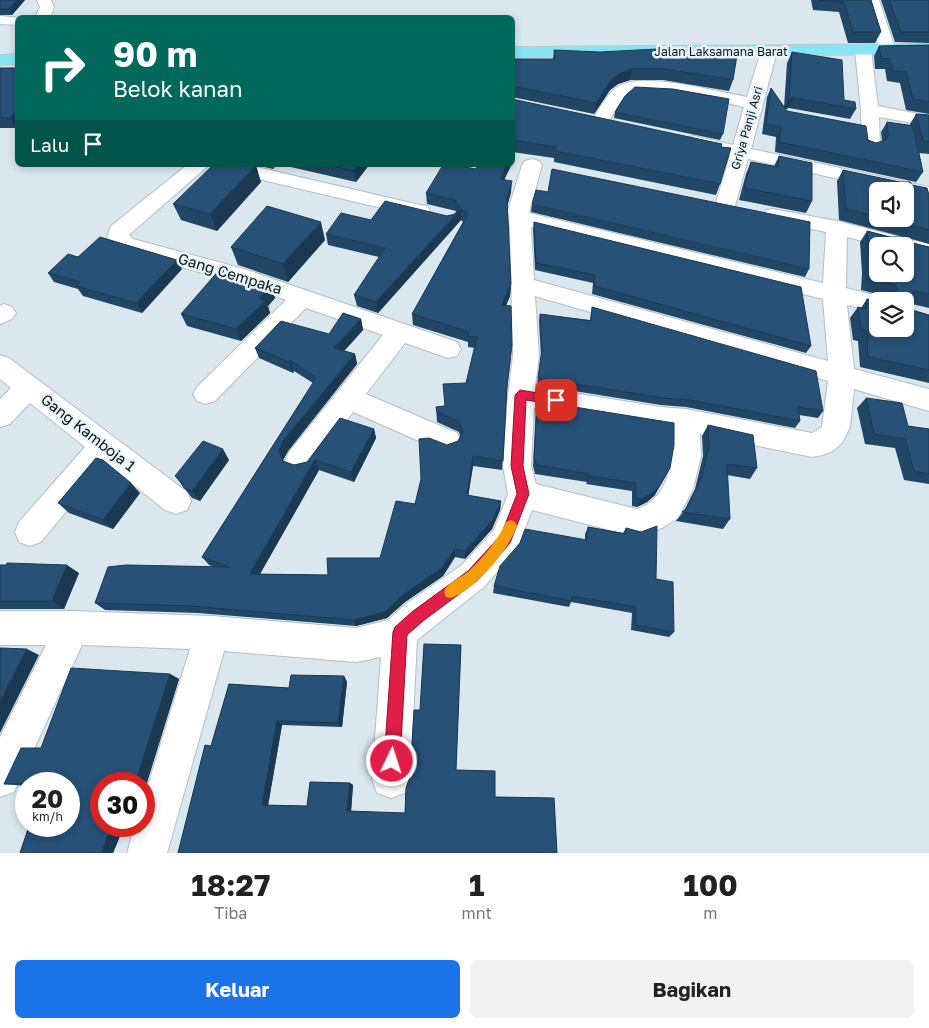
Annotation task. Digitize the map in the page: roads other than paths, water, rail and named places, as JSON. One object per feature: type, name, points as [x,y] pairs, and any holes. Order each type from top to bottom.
[{"type":"main road","name":"Jalan Laksamana Barat","points":[[515,52],[929,49]]},
{"type":"street","points":[[43,15],[47,7],[44,0]]},
{"type":"street","points":[[872,0],[887,48]]},
{"type":"street","points":[[0,20],[15,21]]},
{"type":"street","points":[[853,127],[871,137],[863,50]]},
{"type":"street","name":"Griya Panji Asri","points":[[769,51],[741,151],[732,207],[837,228]]},
{"type":"street","points":[[600,122],[621,92],[638,86],[678,90],[754,104]]},
{"type":"street","points":[[870,110],[929,121]]},
{"type":"street","points":[[580,118],[618,126]]},
{"type":"street","points":[[675,138],[929,193]]},
{"type":"street","points":[[0,628],[72,628],[212,633],[356,645],[381,640],[400,632],[418,616],[473,576],[506,539],[523,494],[517,466],[520,395],[526,356],[521,228],[518,210],[532,164]]},
{"type":"street","name":"Gang Cempaka","points":[[197,167],[119,231],[118,237],[124,244],[236,274],[448,349]]},
{"type":"street","points":[[230,167],[438,216]]},
{"type":"street","points":[[518,217],[869,302]]},
{"type":"street","points":[[520,395],[661,418],[686,420],[812,445],[823,443],[832,435],[836,427],[842,376],[834,293],[837,228],[929,251]]},
{"type":"street","points":[[522,284],[929,400]]},
{"type":"street","points":[[206,394],[304,297]]},
{"type":"street","points":[[299,462],[400,332]]},
{"type":"street","name":"Gang Kamboja 1","points":[[0,364],[176,502]]},
{"type":"street","points":[[0,416],[29,387]]},
{"type":"street","points":[[349,398],[447,441]]},
{"type":"street","points":[[523,494],[620,520],[638,523],[651,518],[667,508],[678,489],[687,456],[686,420]]},
{"type":"street","points":[[30,532],[104,445]]},
{"type":"street","points":[[0,778],[72,628]]},
{"type":"street","points":[[391,779],[400,632]]},
{"type":"street","points":[[147,853],[212,633]]}]
